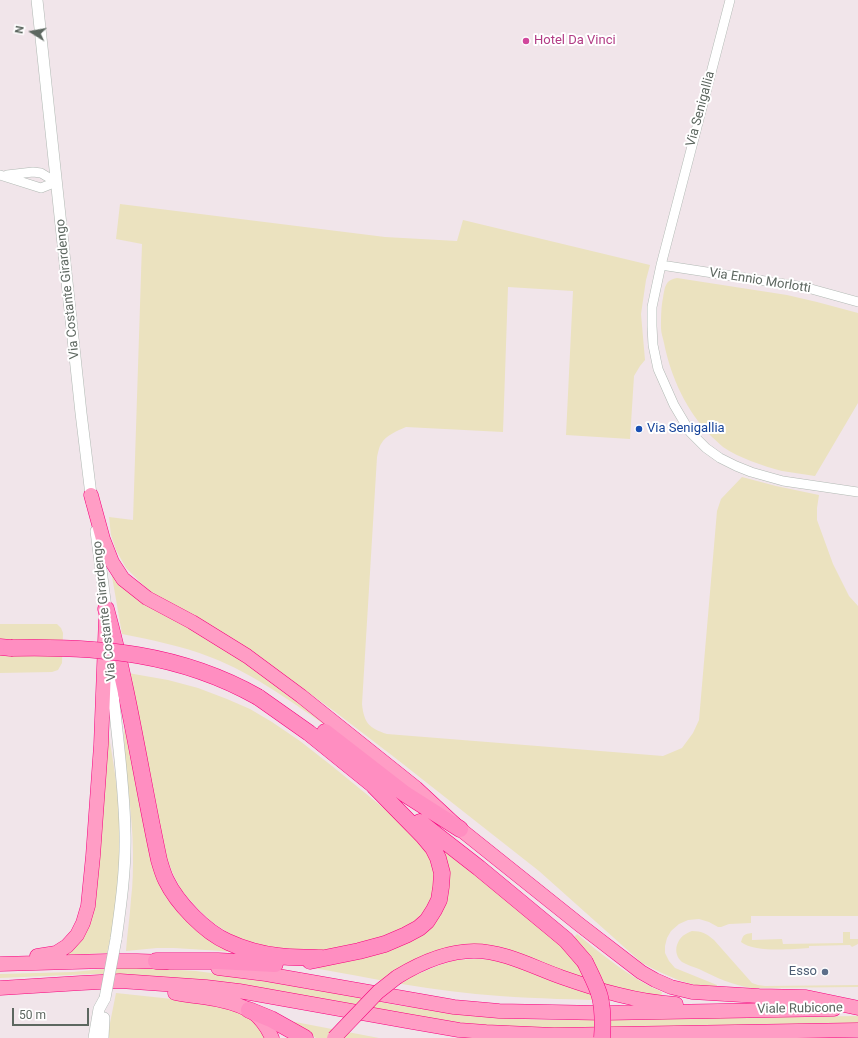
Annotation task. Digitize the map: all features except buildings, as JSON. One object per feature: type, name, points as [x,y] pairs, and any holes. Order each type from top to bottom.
[{"type":"highway","points":[[91,494],[103,539],[112,562],[123,579],[147,598],[192,622],[246,656],[301,696],[416,788],[460,829],[641,972],[671,987],[692,992],[806,997],[858,1008]]},
{"type":"highway","points":[[106,609],[131,715],[159,860],[165,880],[176,898],[191,916],[226,942],[272,955],[321,958]]},
{"type":"highway","points":[[0,962],[19,956],[42,956],[56,953],[67,946],[77,935],[83,923],[88,906],[94,848],[101,745],[106,609]]},
{"type":"highway","points":[[3,648],[71,648],[136,654],[159,659],[218,677],[325,732],[405,794],[460,829]]},
{"type":"highway","points":[[258,697],[309,733],[479,868],[566,940],[585,962],[600,997],[603,1024],[602,1038]]},
{"type":"highway","points":[[0,962],[218,961],[284,964],[304,962],[359,951],[384,944],[406,935],[419,928],[427,921],[434,910],[439,900],[442,872],[433,848],[374,786]]},
{"type":"highway","points":[[334,1038],[378,992],[397,977],[416,965],[432,959],[473,951],[513,959],[579,983],[641,1000],[742,1010]]},
{"type":"highway","points":[[156,961],[266,974],[454,1007],[499,1011],[604,1013],[742,1010]]},
{"type":"highway","points":[[0,988],[113,982],[206,987],[239,991],[407,1022],[459,1030],[486,1032],[554,1035],[858,1030]]},
{"type":"highway","points":[[140,983],[180,994],[231,1003],[271,1019],[305,1038]]},
{"type":"highway","name":"Viale Rubicone","points":[[742,1010],[858,1008]]},
{"type":"highway","points":[[249,1010],[259,1018],[271,1034],[272,1038]]},
{"type":"highway","points":[[774,1038],[858,1030]]},
{"type":"street","name":"Via Costante Girardengo","points":[[37,0],[81,413],[106,609],[125,832],[121,907],[104,998],[99,1009],[94,1038]]},
{"type":"street","name":"Via Senigallia","points":[[730,0],[661,266],[652,307],[653,345],[658,369],[674,405],[690,432],[706,448],[720,458],[749,471],[783,481],[858,492]]},
{"type":"street","points":[[2,176],[33,172],[41,173],[56,182]]},
{"type":"street","points":[[2,176],[41,188],[56,182]]},
{"type":"street","name":"Via Ennio Morlotti","points":[[661,266],[804,287],[858,302]]},
{"type":"street","points":[[103,1038],[105,1010],[104,998]]},
{"type":"shaded area","points":[[120,204],[385,237],[457,241],[463,220],[650,265],[646,280],[641,314],[645,360],[634,376],[630,439],[566,435],[573,291],[508,287],[503,432],[406,427],[389,436],[381,444],[377,457],[362,704],[364,716],[368,724],[387,734],[663,756],[682,748],[693,733],[699,720],[717,511],[721,499],[742,477],[819,495],[817,520],[833,564],[849,596],[858,606],[858,916],[751,916],[751,923],[729,924],[721,927],[699,919],[688,920],[679,924],[671,931],[667,938],[665,953],[675,968],[717,985],[717,988],[697,986],[660,972],[642,963],[539,871],[334,711],[262,659],[159,599],[142,584],[126,568],[116,550],[111,535],[109,517],[133,520],[142,244],[116,239]]},
{"type":"shaded area","points":[[677,278],[787,295],[858,313],[858,403],[815,476],[782,471],[736,455],[720,445],[695,417],[681,394],[676,382],[661,332],[661,309],[665,287],[670,280]]},
{"type":"shaded area","points":[[110,565],[206,637],[259,670],[334,731],[274,690],[227,664],[178,646],[122,634]]},
{"type":"shaded area","points":[[0,624],[57,624],[63,633],[62,663],[58,670],[52,672],[0,673]]},
{"type":"shaded area","points":[[128,673],[168,680],[198,688],[250,709],[300,741],[419,837],[437,869],[434,899],[419,922],[389,936],[326,950],[268,947],[249,942],[232,935],[213,923],[182,891],[173,874],[165,853]]},
{"type":"shaded area","points":[[128,729],[165,887],[253,955],[222,951],[174,948],[126,951],[133,864],[132,822],[124,745],[124,730]]},
{"type":"shaded area","points":[[108,730],[119,810],[119,872],[115,914],[107,953],[66,955],[81,939]]},
{"type":"shaded area","points":[[443,851],[446,851],[564,947],[577,934],[628,973],[662,992],[661,998],[610,986],[495,949],[404,970],[416,975],[456,960],[500,960],[615,1001],[529,998],[476,994],[403,984],[308,967],[425,931]]},
{"type":"shaded area","points":[[692,931],[704,933],[714,940],[752,983],[765,986],[858,985],[858,987],[752,988],[731,983],[686,964],[679,958],[676,950],[678,942],[683,936]]},
{"type":"shaded area","points":[[843,932],[850,932],[850,939],[858,939],[858,944],[852,947],[850,945],[809,946],[809,948],[774,950],[755,948],[741,942],[744,935],[752,933],[752,940],[782,939],[783,944],[843,943]]},
{"type":"shaded area","points":[[124,967],[196,971],[242,977],[277,982],[396,1005],[479,1016],[558,1020],[858,1016],[858,1026],[523,1029],[394,1014],[129,975],[93,974],[0,978],[0,974],[73,972]]},
{"type":"shaded area","points":[[116,993],[191,1001],[233,1010],[254,1019],[268,1038],[108,1038]]},
{"type":"shaded area","points":[[290,1021],[379,1038],[316,1038]]},
{"type":"place","name":"Hotel Da Vinci","points":[[526,41]]},
{"type":"place","name":"Via Senigallia","points":[[639,429]]},
{"type":"place","name":"Esso","points":[[825,972]]}]
